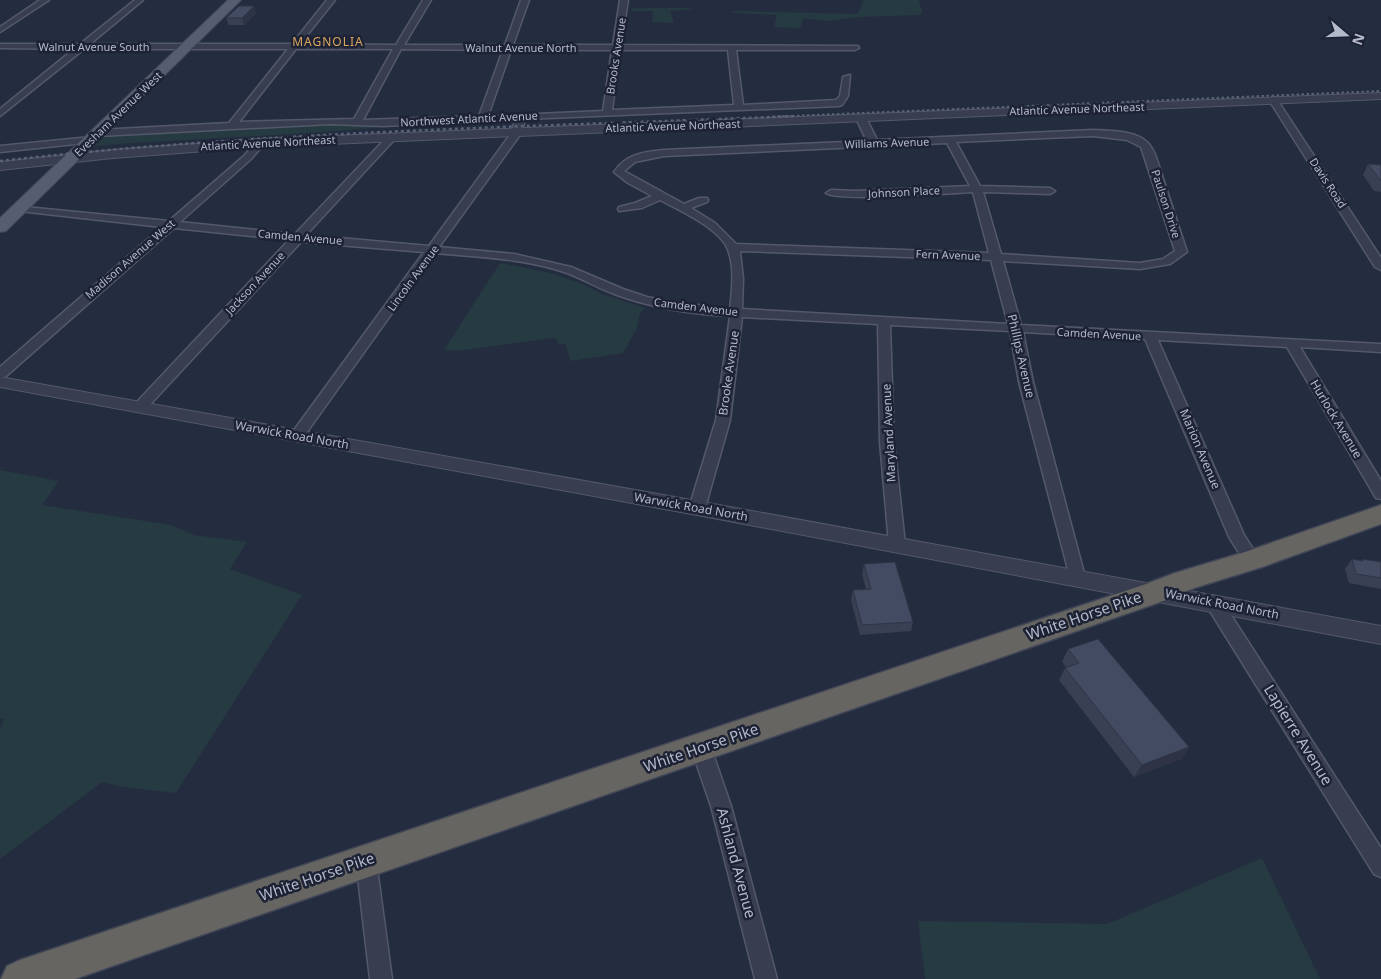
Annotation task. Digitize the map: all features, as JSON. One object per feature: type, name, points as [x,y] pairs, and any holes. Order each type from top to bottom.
[{"type":"highway","name":"White Horse Pike","points":[[20,979],[1156,592],[1185,580],[1252,560],[1381,514]]},
{"type":"main road","name":"Evesham Avenue West","points":[[0,227],[235,0]]},
{"type":"street","points":[[0,30],[45,0]]},
{"type":"street","points":[[0,113],[139,0]]},
{"type":"street","points":[[232,125],[331,0]]},
{"type":"street","points":[[357,122],[398,47],[427,0]]},
{"type":"street","points":[[483,118],[525,0]]},
{"type":"street","name":"Brooks Avenue","points":[[607,112],[624,0]]},
{"type":"street","name":"Walnut Avenue South","points":[[0,46],[188,47]]},
{"type":"street","name":"Walnut Avenue North","points":[[188,47],[855,48]]},
{"type":"street","points":[[732,48],[739,107]]},
{"type":"street","name":"Northwest Atlantic Avenue","points":[[0,149],[95,136],[232,125],[305,122],[383,123],[839,103],[844,96],[847,77]]},
{"type":"street","name":"Atlantic Avenue Northeast","points":[[0,166],[73,158],[260,143],[1381,96]]},
{"type":"street","name":"Davis Road","points":[[1272,100],[1319,169],[1381,267]]},
{"type":"street","name":"Lincoln Avenue","points":[[297,436],[518,132],[521,116]]},
{"type":"street","points":[[861,118],[873,143]]},
{"type":"street","name":"Williams Avenue","points":[[658,196],[631,181],[619,172],[620,168],[629,160],[644,155],[695,152],[1093,133],[1137,140]]},
{"type":"street","name":"Jackson Avenue","points":[[140,407],[391,138]]},
{"type":"street","name":"Phillips Avenue","points":[[950,140],[977,189],[1016,329],[1026,382],[1077,578]]},
{"type":"street","name":"Paulson Drive","points":[[1137,140],[1144,144],[1150,157],[1181,252],[1162,263]]},
{"type":"street","name":"Madison Avenue West","points":[[0,374],[247,158],[260,143]]},
{"type":"street","name":"Johnson Place","points":[[831,193],[854,194],[977,189],[1050,191]]},
{"type":"street","points":[[623,208],[638,206],[658,196],[683,208],[717,231],[733,247]]},
{"type":"street","points":[[683,208],[703,200]]},
{"type":"street","name":"Camden Avenue","points":[[19,208],[298,238],[514,257],[543,262],[567,269],[619,292],[644,300],[673,306],[737,313],[1381,348]]},
{"type":"street","name":"Fern Avenue","points":[[733,247],[996,257],[1140,266],[1162,263]]},
{"type":"street","name":"Brooke Avenue","points":[[697,508],[723,421],[737,313],[737,258],[733,247]]},
{"type":"street","name":"Maryland Avenue","points":[[884,322],[887,442],[897,544]]},
{"type":"street","name":"Marion Avenue","points":[[1152,337],[1237,537],[1252,560]]},
{"type":"street","name":"Hurlock Avenue","points":[[1292,344],[1381,494]]},
{"type":"street","name":"Warwick Road North","points":[[0,382],[897,544],[1381,635]]},
{"type":"street","name":"Lapierre Avenue","points":[[1214,603],[1381,867]]},
{"type":"street","name":"Ashland Avenue","points":[[700,748],[721,806],[766,979]]},
{"type":"street","points":[[366,861],[381,979]]},
{"type":"shaded area","points":[[864,0],[919,0],[922,12],[920,15],[860,17],[827,21],[803,18],[801,28],[774,27],[777,15],[735,13],[731,11],[858,14]]},
{"type":"shaded area","points":[[632,8],[694,9],[670,11],[674,23],[652,22],[653,11],[631,11]]},
{"type":"shaded area","points":[[298,123],[374,125],[373,128],[338,131],[92,146],[104,135]]},
{"type":"shaded area","points":[[500,263],[551,273],[583,284],[602,294],[645,308],[640,313],[637,328],[623,353],[570,361],[566,344],[558,344],[557,339],[552,338],[457,351],[444,350]]},
{"type":"shaded area","points":[[0,470],[59,481],[42,505],[171,525],[194,535],[247,542],[230,569],[302,595],[176,793],[123,787],[102,782],[0,859],[0,728],[4,719],[0,718]]},
{"type":"shaded area","points":[[1262,858],[1320,979],[925,979],[918,921],[1107,924]]},
{"type":"building","points":[[239,6],[254,6],[242,18],[226,18]]},
{"type":"building","points":[[1368,164],[1381,165],[1381,180],[1380,180]]},
{"type":"building","points":[[1352,559],[1381,562],[1381,578],[1356,574]]},
{"type":"building","points":[[895,562],[913,622],[862,625],[853,590],[871,589],[864,564]]},
{"type":"building","points":[[1098,639],[1189,747],[1142,765],[1065,668],[1079,663],[1068,649]]},
{"type":"railway","points":[[767,117],[1381,91]]},
{"type":"railway","points":[[0,161],[99,151],[298,136],[796,116]]},
{"type":"district","name":"MAGNOLIA","points":[[328,42]]}]
